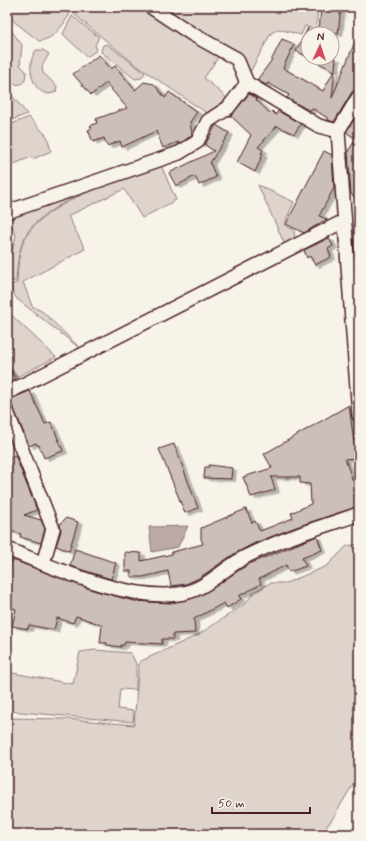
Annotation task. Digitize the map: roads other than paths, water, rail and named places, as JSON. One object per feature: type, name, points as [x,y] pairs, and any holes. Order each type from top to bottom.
[{"type":"street","points":[[151,7],[192,34],[237,59],[247,83],[319,126],[338,131]]},
{"type":"street","points":[[7,212],[179,154],[197,142],[208,121],[228,108],[247,83]]},
{"type":"street","points":[[359,96],[338,131],[359,415]]},
{"type":"street","points":[[7,392],[338,224],[344,223]]},
{"type":"street","points":[[7,412],[53,529],[43,563]]},
{"type":"street","points":[[7,549],[117,588],[173,595],[189,592],[200,587],[246,557],[285,540],[359,514]]}]
